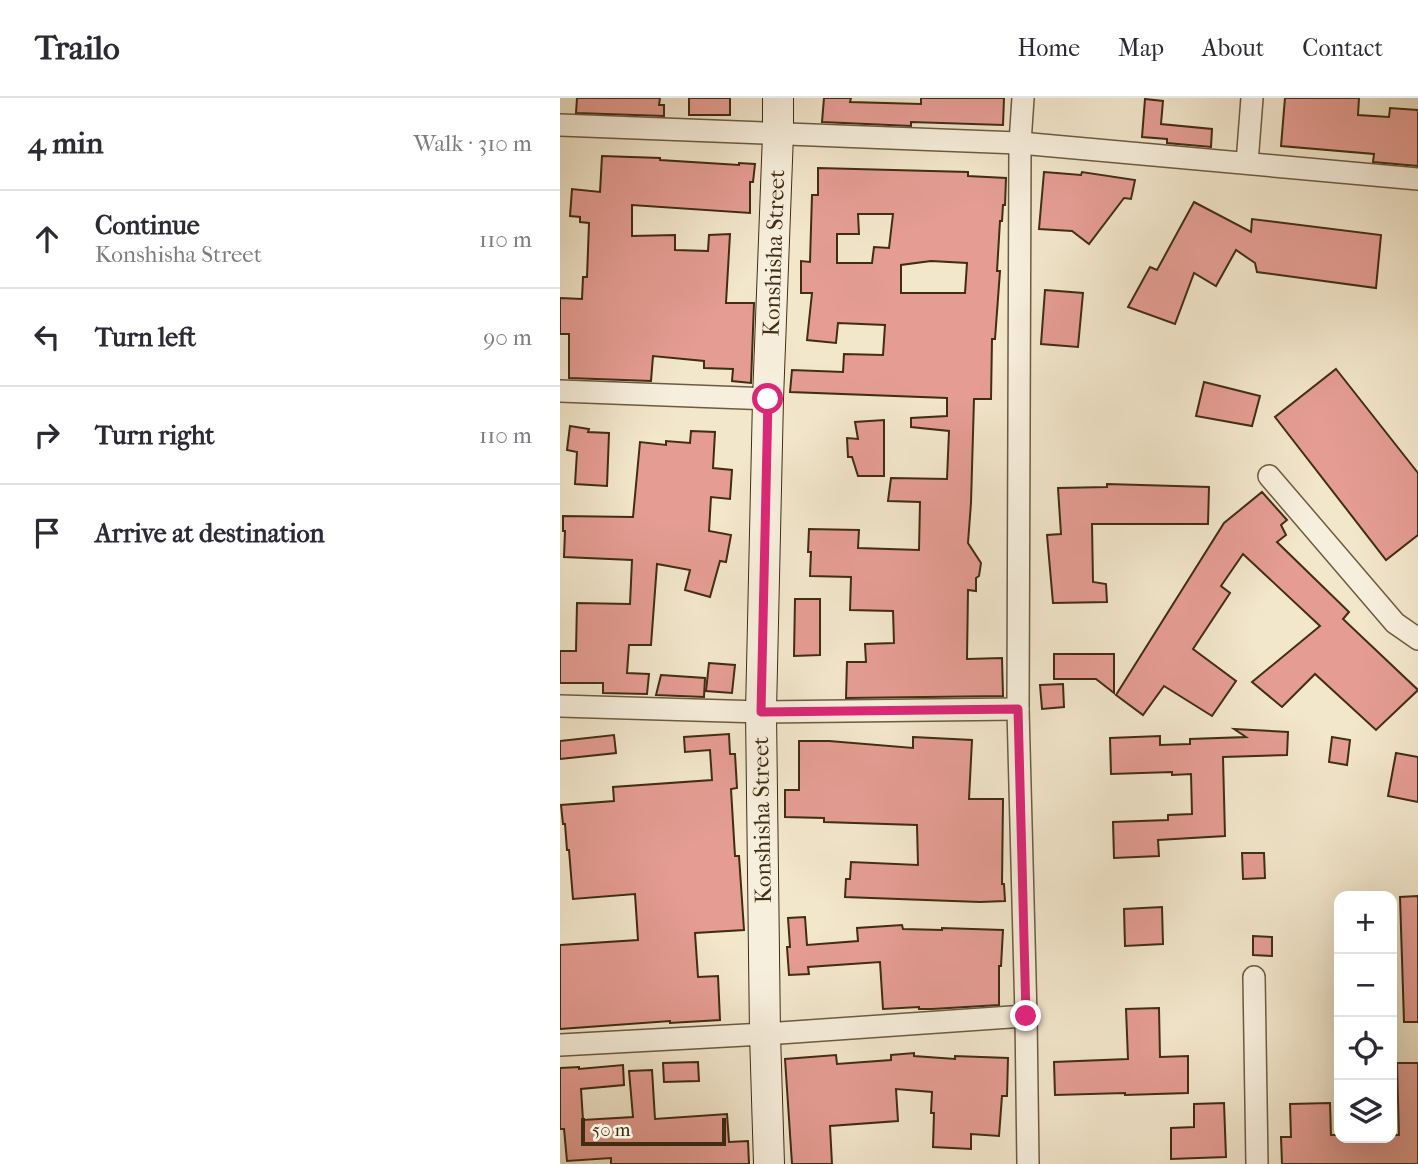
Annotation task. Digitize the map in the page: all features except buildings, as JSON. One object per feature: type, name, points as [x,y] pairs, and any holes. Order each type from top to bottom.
[{"type":"street","name":"Konshisha Street","points":[[769,1164],[761,712],[778,98]]},
{"type":"street","points":[[1023,98],[1020,143],[1018,709],[1028,1164]]},
{"type":"street","points":[[1247,163],[1252,98]]},
{"type":"street","points":[[560,125],[1020,143],[1418,179]]},
{"type":"street","points":[[560,391],[768,399]]},
{"type":"street","points":[[1269,476],[1395,623],[1418,639]]},
{"type":"street","points":[[560,706],[761,712],[1018,709]]},
{"type":"street","points":[[1254,977],[1257,1164]]},
{"type":"street","points":[[560,1045],[1026,1016]]},
{"type":"route","points":[[768,399],[761,712],[1018,709],[1026,1016]]}]
